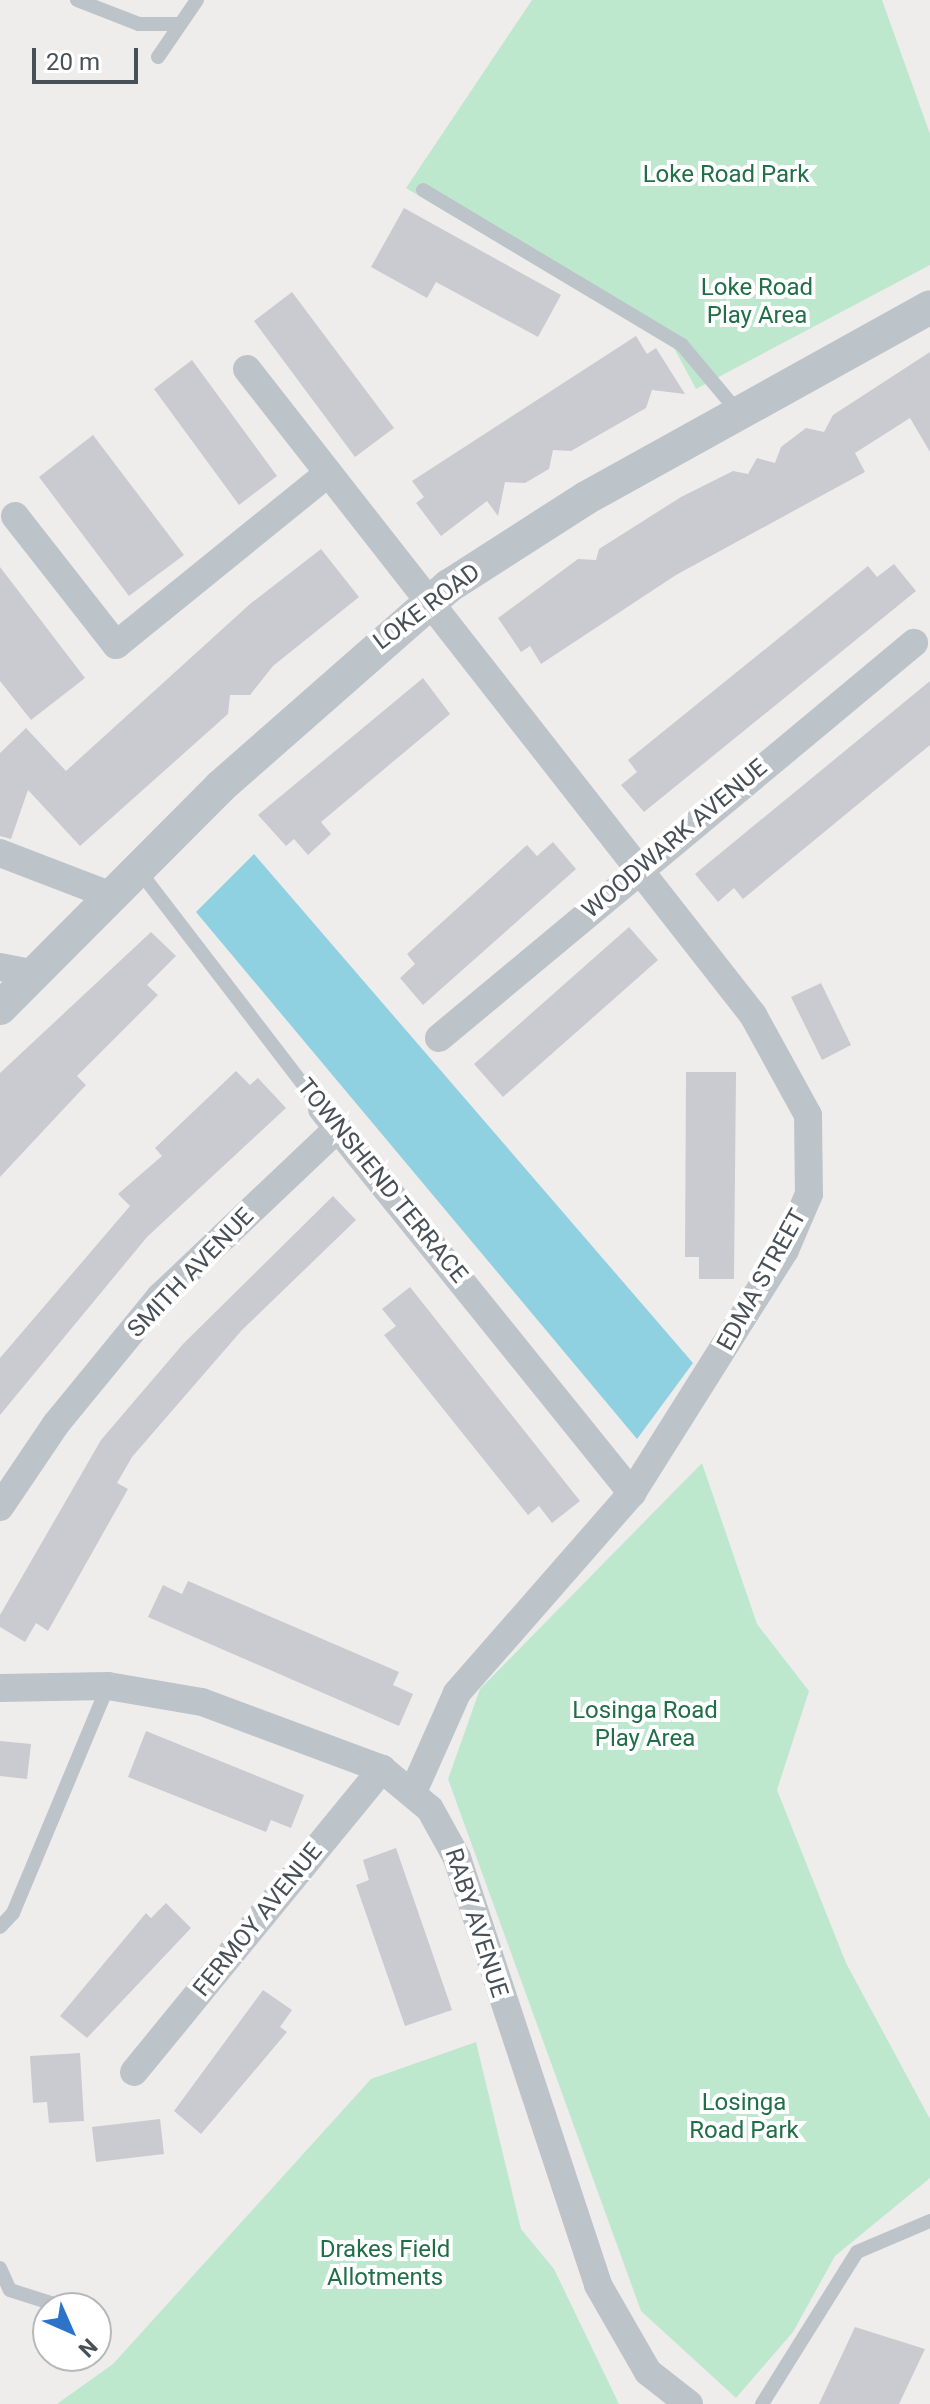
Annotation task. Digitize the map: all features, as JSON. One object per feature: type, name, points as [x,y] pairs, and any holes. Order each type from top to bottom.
[{"type":"street","name":"LOKE ROAD","points":[[0,1008],[15,970],[107,894],[425,604],[586,498],[930,307]]},
{"type":"street","name":"EDMA STREET","points":[[247,369],[425,604],[753,1015],[808,1115],[809,1194],[785,1250],[632,1493],[457,1693],[413,1792]]},
{"type":"street","points":[[15,516],[116,645],[327,474]]},
{"type":"street","name":"WOODWARK AVENUE","points":[[439,1038],[636,871],[914,643]]},
{"type":"street","points":[[0,853],[107,894]]},
{"type":"street","name":"TOWNSHEND TERRACE","points":[[330,1118],[632,1493]]},
{"type":"street","name":"SMITH AVENUE","points":[[0,1507],[56,1424],[160,1297],[330,1118]]},
{"type":"street","name":"RABY AVENUE","points":[[0,1688],[108,1686],[202,1702],[382,1769],[413,1792],[444,1828],[457,1858],[598,2285],[648,2372],[684,2403]]},
{"type":"street","name":"FERMOY AVENUE","points":[[134,2072],[382,1769]]},
{"type":"lane","points":[[77,0],[139,24],[180,24]]},
{"type":"lane","points":[[158,57],[197,0]]},
{"type":"lane","points":[[423,190],[682,345],[738,412]]},
{"type":"lane","name":"TOWNSHEND TERRACE","points":[[136,866],[330,1118]]},
{"type":"lane","points":[[0,1927],[13,1913],[108,1686]]},
{"type":"lane","points":[[762,2404],[857,2252],[930,2221]]},
{"type":"lane","points":[[0,2268],[10,2290],[32,2297]]},
{"type":"green space","name":"Loke Road Park","points":[[532,0],[882,0],[930,134],[930,265],[696,389],[674,348],[406,188]]},
{"type":"green space","name":"Losinga Road Park","points":[[702,1463],[757,1624],[809,1691],[777,1790],[846,1963],[930,2119],[930,2178],[835,2256],[793,2332],[736,2398],[641,2311],[448,1779],[480,1689]]},
{"type":"green space","name":"Drakes Field Allotments","points":[[476,2042],[521,2229],[554,2269],[619,2404],[57,2404],[102,2372],[112,2372],[112,2365],[371,2079]]},
{"type":"water","points":[[254,854],[693,1363],[637,1439],[196,912]]},
{"type":"building","points":[[404,208],[561,295],[538,337],[436,282],[427,298],[371,267]]},
{"type":"building","points":[[292,292],[394,428],[355,457],[254,321]]},
{"type":"building","points":[[636,336],[647,354],[656,348],[685,394],[652,390],[646,408],[571,451],[553,450],[549,469],[525,483],[505,482],[498,516],[487,501],[441,536],[416,503],[424,497],[412,481]]},
{"type":"building","points":[[930,352],[930,452],[910,418],[855,453],[865,472],[676,575],[541,664],[530,646],[521,652],[498,618],[578,559],[596,560],[599,549],[681,497],[733,471],[748,474],[757,458],[775,463],[781,447],[806,428],[824,432],[833,415]]},
{"type":"building","points":[[192,360],[277,476],[239,505],[154,389]]},
{"type":"building","points":[[93,435],[184,555],[129,596],[39,477]]},
{"type":"building","points":[[321,549],[359,597],[273,666],[250,695],[230,695],[228,714],[80,846],[28,790],[11,839],[0,836],[0,753],[26,728],[66,771],[250,604]]},
{"type":"building","points":[[894,564],[916,591],[644,812],[621,785],[637,772],[628,760],[868,566],[877,577]]},
{"type":"building","points":[[0,567],[85,678],[31,720],[0,681]]},
{"type":"building","points":[[423,678],[450,714],[321,822],[331,834],[308,855],[294,839],[286,846],[258,815]]},
{"type":"building","points":[[930,681],[930,745],[743,899],[734,888],[718,902],[695,874]]},
{"type":"building","points":[[553,842],[576,869],[423,1005],[400,978],[415,964],[407,954],[527,845],[537,856]]},
{"type":"building","points":[[629,927],[658,960],[503,1097],[474,1064]]},
{"type":"building","points":[[151,932],[176,956],[147,985],[158,995],[77,1076],[86,1085],[0,1177],[0,1073]]},
{"type":"building","points":[[821,983],[851,1045],[822,1060],[791,997]]},
{"type":"building","points":[[236,1071],[250,1085],[258,1078],[286,1108],[147,1237],[0,1415],[0,1358],[130,1206],[118,1194],[162,1156],[155,1148]]},
{"type":"building","points":[[686,1072],[736,1072],[734,1279],[699,1279],[699,1257],[685,1257]]},
{"type":"building","points":[[333,1196],[356,1220],[242,1330],[132,1457],[117,1483],[128,1489],[48,1631],[36,1623],[25,1642],[0,1627],[0,1615],[101,1440],[183,1344]]},
{"type":"building","points":[[410,1287],[580,1501],[552,1523],[539,1506],[528,1515],[384,1335],[396,1326],[382,1309]]},
{"type":"building","points":[[188,1581],[399,1672],[393,1685],[413,1694],[399,1726],[148,1617],[163,1585],[182,1594]]},
{"type":"building","points":[[146,1731],[304,1795],[291,1828],[271,1820],[266,1832],[128,1777]]},
{"type":"building","points":[[0,1741],[31,1744],[27,1779],[0,1776]]},
{"type":"building","points":[[396,1848],[452,2010],[405,2026],[356,1885],[369,1880],[363,1860]]},
{"type":"building","points":[[166,1903],[191,1928],[87,2038],[60,2016],[146,1913],[151,1918]]},
{"type":"building","points":[[263,1990],[292,2010],[280,2027],[287,2032],[201,2134],[174,2111]]},
{"type":"building","points":[[80,2053],[84,2121],[49,2123],[47,2102],[33,2103],[30,2056]]},
{"type":"building","points":[[160,2119],[164,2154],[96,2162],[92,2127]]},
{"type":"building","points":[[855,2327],[925,2349],[899,2404],[819,2404]]},
{"type":"park label","name":"Loke Road Play Area","points":[[757,302]]},
{"type":"park label","name":"Losinga Road Play Area","points":[[645,1725]]}]
